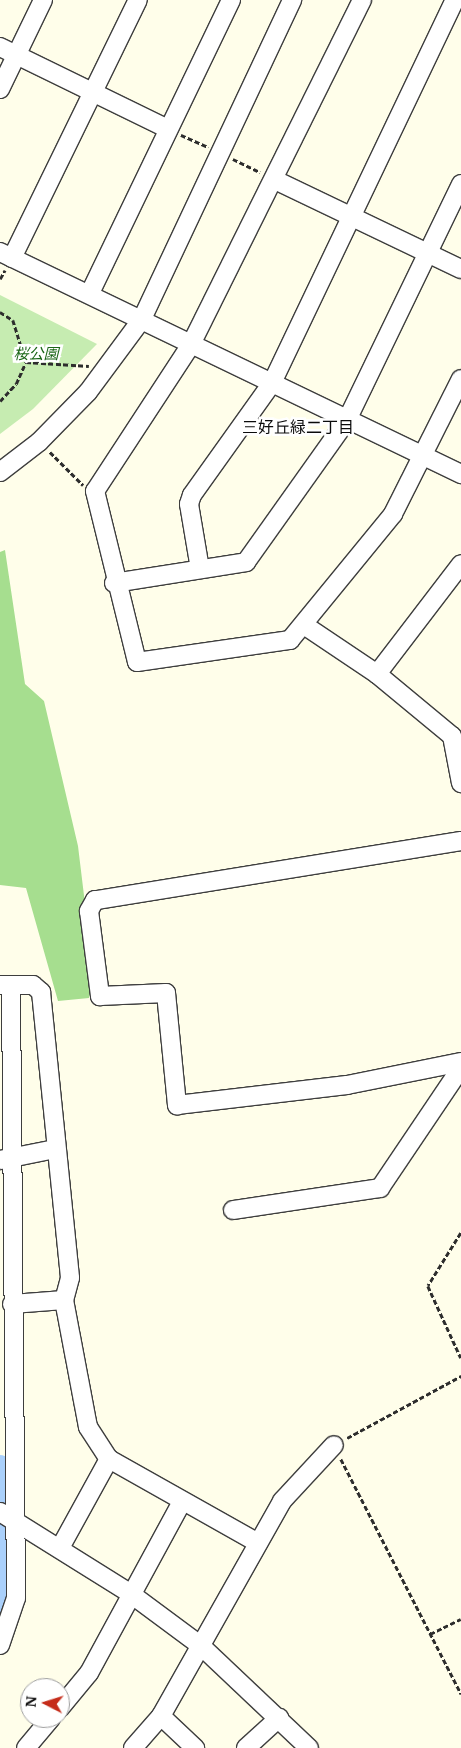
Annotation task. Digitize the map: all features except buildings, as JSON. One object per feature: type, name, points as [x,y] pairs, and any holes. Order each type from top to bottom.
[{"type":"street","points":[[0,89],[43,0]]},
{"type":"street","points":[[138,0],[94,91],[6,255],[90,293],[461,474]]},
{"type":"street","points":[[90,293],[231,0]]},
{"type":"street","points":[[0,472],[39,442],[110,367],[142,320],[222,153],[292,0]]},
{"type":"street","points":[[362,0],[275,180],[192,343],[93,496],[114,582],[137,662],[279,644],[304,625],[393,514],[424,456],[461,378]]},
{"type":"street","points":[[200,569],[189,504],[192,495],[272,383],[455,0]]},
{"type":"street","points":[[0,47],[94,91],[168,129]]},
{"type":"street","points":[[275,180],[461,269]]},
{"type":"street","points":[[114,582],[246,562],[347,420],[461,184]]},
{"type":"street","points":[[377,674],[461,564]]},
{"type":"street","points":[[304,625],[377,674],[452,736],[461,783]]},
{"type":"street","points":[[461,841],[95,900],[89,911],[100,996],[166,993],[178,1105],[347,1085],[461,1062]]},
{"type":"street","points":[[0,1644],[16,1598],[5,985],[37,986],[41,992],[55,1149],[70,1278],[64,1300],[88,1426],[109,1459],[182,1502],[258,1542]]},
{"type":"street","points":[[233,1210],[380,1188],[461,1068]]},
{"type":"street","points":[[7,1160],[55,1149]]},
{"type":"street","points":[[12,1304],[64,1300]]},
{"type":"street","points":[[133,1748],[161,1716],[258,1542],[290,1490],[334,1445]]},
{"type":"street","points":[[60,1548],[109,1459]]},
{"type":"street","points":[[70,1696],[90,1673],[182,1502]]},
{"type":"street","points":[[0,1512],[131,1594],[200,1646],[309,1748]]},
{"type":"street","points":[[161,1716],[196,1748]]},
{"type":"street","points":[[246,1748],[279,1718]]},
{"type":"street","points":[[26,1748],[43,1728]]},
{"type":"path","points":[[168,129],[222,153],[275,180]]},
{"type":"path","points":[[0,312],[13,320],[26,362],[16,384],[0,402]]},
{"type":"path","points":[[26,362],[110,367]]},
{"type":"path","points":[[60,462],[93,496]]},
{"type":"path","points":[[461,1233],[428,1286],[461,1358]]},
{"type":"path","points":[[461,1376],[334,1445],[461,1694]]},
{"type":"path","points":[[430,1634],[461,1619]]},
{"type":"green space","name":"桜公園","points":[[0,295],[97,344],[33,409],[0,434]]},
{"type":"green space","points":[[5,550],[25,684],[44,701],[78,846],[94,978],[89,998],[58,1001],[26,888],[0,885],[0,552]]},
{"type":"waterway","points":[[0,1467],[0,1601]]},
{"type":"district","name":"三好丘緑二丁目","points":[[298,427]]}]
